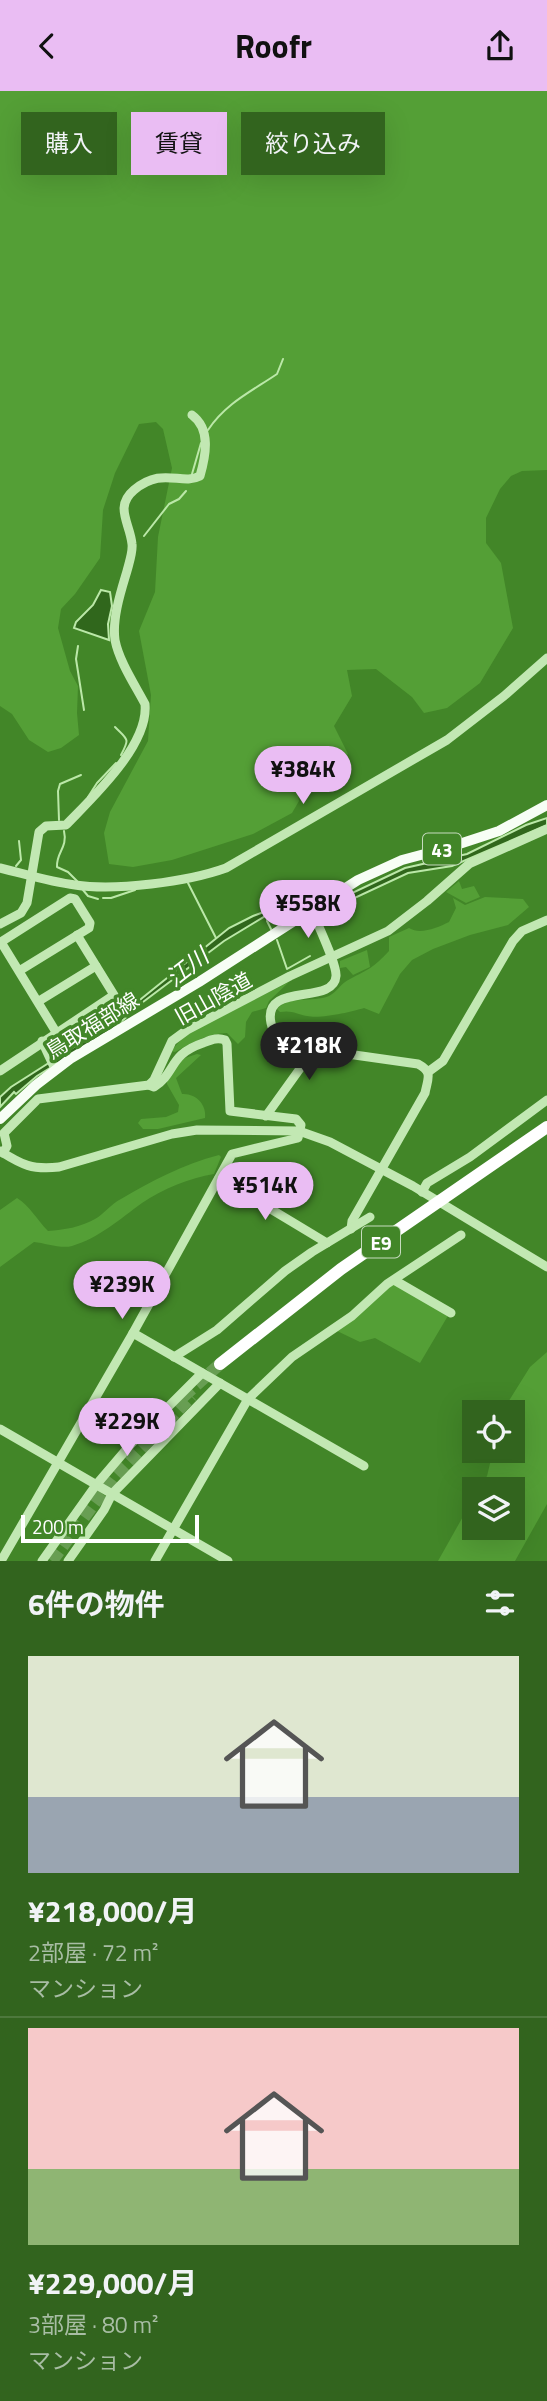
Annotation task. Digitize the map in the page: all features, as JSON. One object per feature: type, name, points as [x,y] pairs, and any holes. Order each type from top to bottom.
[{"type":"highway","name":"E9","points":[[547,1127],[341,1269],[222,1365],[344,1274],[547,1133]]},
{"type":"main road","name":"鳥取福部線","points":[[0,1119],[55,1069],[358,880],[402,860],[480,839],[535,817],[547,805]]},
{"type":"street","points":[[0,924],[21,913],[27,903],[40,832],[46,826],[66,825],[119,765],[137,740],[143,725],[145,704],[115,641],[117,610],[132,545],[123,509],[127,498],[135,489],[152,479],[164,476],[192,480],[200,476],[205,435],[203,426],[192,415]]},
{"type":"street","points":[[0,868],[76,886],[121,886],[203,876],[226,868],[447,740],[498,701],[547,658]]},
{"type":"street","points":[[535,817],[542,830]]},
{"type":"street","name":"旧山陰道","points":[[149,1086],[172,1041],[187,1030],[280,981],[389,931],[469,864],[542,830]]},
{"type":"street","points":[[19,971],[89,928],[90,923],[75,899],[70,898],[1,941],[19,971],[39,1001],[56,1032]]},
{"type":"street","points":[[312,910],[337,975],[330,988],[285,998],[273,1006],[269,1015],[274,1036],[284,1045],[418,1064],[428,1072],[425,1093],[352,1221],[351,1230]]},
{"type":"street","points":[[428,1072],[443,1061],[513,941],[522,931],[547,920]]},
{"type":"street","points":[[0,1071],[114,995],[77,935]]},
{"type":"street","points":[[39,1001],[96,966]]},
{"type":"street","points":[[266,1116],[327,1031]]},
{"type":"street","points":[[1,1561],[133,1333],[232,1154],[298,1139],[299,1131],[301,1125],[296,1119],[230,1111],[227,1044],[219,1038],[186,1050],[176,1057],[162,1081],[154,1087],[38,1098],[4,1133],[7,1146],[2,1152],[30,1167],[40,1169],[66,1165],[172,1134],[197,1130],[299,1131],[330,1142],[382,1169],[547,1267]]},
{"type":"street","points":[[42,1041],[55,1069]]},
{"type":"street","points":[[422,1192],[427,1183],[470,1157],[547,1100]]},
{"type":"street","points":[[219,1178],[327,1243]]},
{"type":"street","points":[[174,1357],[217,1330],[285,1271],[370,1217]]},
{"type":"street","points":[[155,1561],[248,1399],[292,1357],[352,1316],[394,1280],[461,1235]]},
{"type":"street","points":[[394,1280],[452,1313]]},
{"type":"street","points":[[133,1333],[364,1466]]},
{"type":"street","points":[[42,1561],[96,1485],[131,1444],[202,1373]]},
{"type":"street","points":[[68,1561],[112,1494],[220,1383]]},
{"type":"street","points":[[0,1429],[228,1561]]},
{"type":"shaded area","points":[[0,91],[547,91],[547,470],[522,471],[511,476],[500,489],[486,518],[486,543],[501,563],[513,628],[480,683],[447,708],[424,713],[412,697],[376,669],[347,670],[352,696],[334,726],[348,754],[339,762],[294,773],[299,801],[292,813],[253,834],[172,860],[133,867],[109,864],[104,833],[110,812],[148,741],[151,695],[139,631],[155,592],[158,537],[172,468],[163,429],[156,422],[139,424],[115,473],[103,510],[100,558],[61,609],[58,628],[70,671],[78,686],[79,735],[61,748],[48,752],[29,740],[12,714],[0,706]]},
{"type":"shaded area","points":[[459,881],[462,889],[474,886],[480,897],[466,903],[446,892]]},
{"type":"shaded area","points":[[485,897],[523,899],[529,907],[508,925],[470,935],[412,960],[400,974],[379,1014],[364,1008],[313,1017],[280,1012],[277,1009],[288,1002],[329,996],[384,957],[389,951],[389,937],[409,928],[423,931],[449,922],[456,908],[453,898],[465,905]]},
{"type":"shaded area","points":[[367,950],[370,967],[353,975],[346,967],[340,968],[340,961]]},
{"type":"shaded area","points":[[289,982],[269,1001],[266,1008],[252,1012],[246,1022],[245,1037],[238,1044],[227,1033],[220,1033],[200,1039],[175,1052],[171,1051],[185,1035]]},
{"type":"shaded area","points":[[118,999],[122,1005],[94,1029],[87,1018]]},
{"type":"shaded area","points":[[201,1055],[176,1078],[182,1094],[192,1095],[202,1104],[205,1118],[158,1129],[143,1129],[138,1123],[141,1119],[166,1117],[178,1112],[179,1105],[167,1084],[167,1078],[182,1059]]},
{"type":"shaded area","points":[[219,1155],[221,1157],[214,1174],[186,1181],[158,1193],[82,1243],[68,1247],[34,1242],[0,1267],[0,1210],[17,1198],[48,1231],[72,1228],[95,1219],[117,1201],[180,1168]]},
{"type":"shaded area","points":[[396,1283],[449,1314],[420,1363],[375,1338],[360,1342],[335,1330]]},
{"type":"shaded area","points":[[547,1352],[547,1504],[515,1561],[438,1561],[462,1518],[462,1540],[525,1540],[525,1477],[486,1477],[490,1463],[525,1463],[525,1400],[509,1400],[530,1367]]},
{"type":"water","points":[[101,590],[110,592],[112,606],[108,624],[109,640],[74,628],[76,622],[93,605]]},
{"type":"water","name":"江川","points":[[547,818],[547,825],[452,866],[408,873],[344,903],[317,897],[267,915],[224,941],[143,1002],[112,1030],[37,1076],[16,1094],[14,1092],[0,1107],[0,1097],[11,1087],[110,1024],[229,928],[315,893],[328,891],[344,897],[405,868],[467,854],[526,825]]},
{"type":"waterway","points":[[208,430],[231,405],[277,374],[283,359]]},
{"type":"waterway","points":[[192,474],[201,443]]},
{"type":"waterway","points":[[144,536],[169,504],[179,499],[186,491]]},
{"type":"waterway","points":[[78,646],[76,659],[84,710]]},
{"type":"waterway","points":[[115,727],[126,739],[121,755]]},
{"type":"waterway","points":[[88,797],[116,763]]},
{"type":"waterway","points":[[59,820],[60,784],[81,775]]},
{"type":"waterway","points":[[64,831],[65,837],[57,867],[68,872],[78,882]]},
{"type":"waterway","points":[[16,866],[21,860],[19,841]]},
{"type":"waterway","points":[[188,883],[216,938]]},
{"type":"waterway","points":[[83,890],[88,896],[98,899]]},
{"type":"waterway","points":[[103,898],[135,890]]},
{"type":"waterway","points":[[267,921],[271,929]]},
{"type":"waterway","points":[[277,940],[287,969],[310,956]]},
{"type":"tunnel","points":[[183,1397],[220,1364]]},
{"type":"tunnel","points":[[52,1561],[114,1477],[192,1396]]}]
